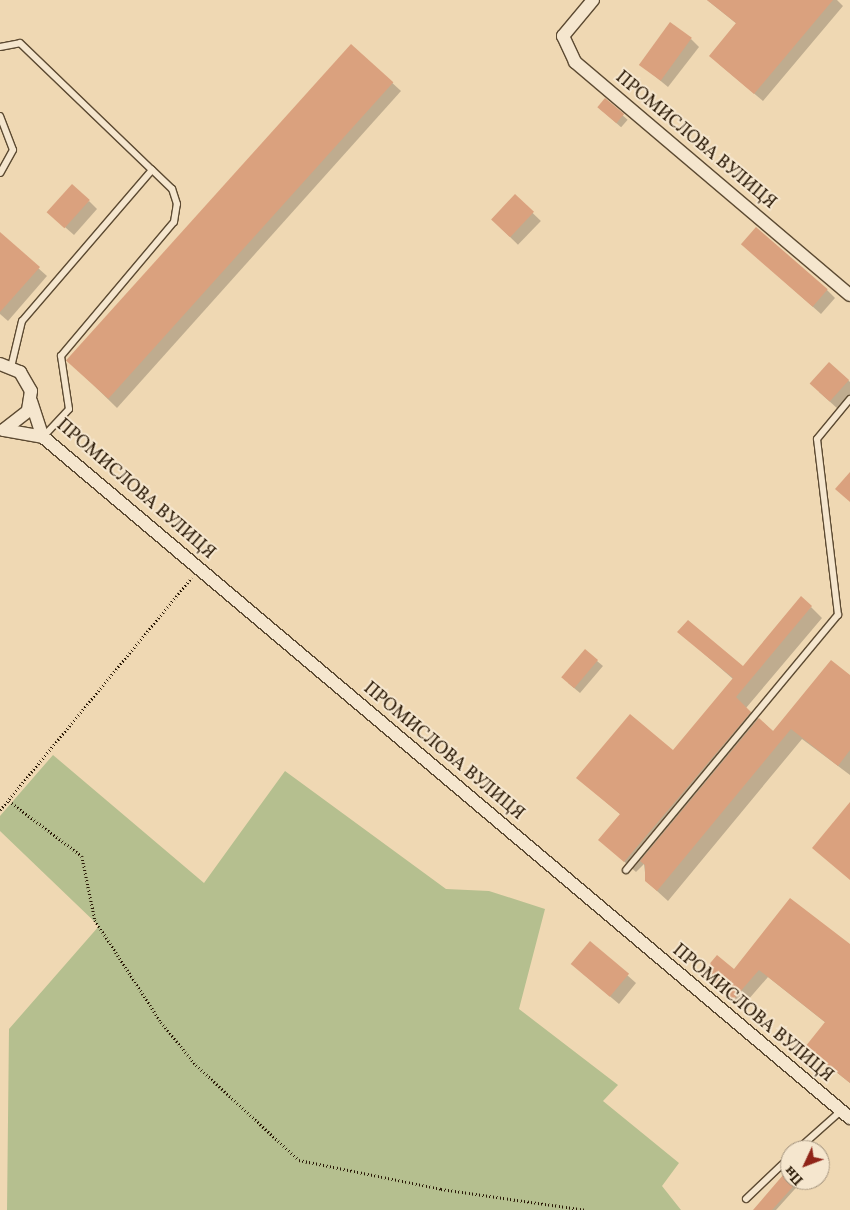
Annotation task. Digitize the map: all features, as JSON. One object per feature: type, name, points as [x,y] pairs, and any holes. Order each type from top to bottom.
[{"type":"street","name":"ПРОМИСЛОВА ВУЛИЦЯ","points":[[593,0],[563,36],[575,62],[850,295]]},
{"type":"street","name":"ПРОМИСЛОВА ВУЛИЦЯ","points":[[6,365],[27,381],[31,401],[43,437],[845,1114]]},
{"type":"street","points":[[2,430],[22,420],[31,401]]},
{"type":"street","points":[[2,430],[43,437]]},
{"type":"lane","points":[[0,47],[20,43],[172,188],[177,204],[174,222],[61,356],[69,409],[43,437]]},
{"type":"lane","points":[[0,116],[13,150],[0,173]]},
{"type":"lane","points":[[6,365],[22,322],[152,170]]},
{"type":"lane","points":[[626,870],[838,615],[817,439],[850,399]]},
{"type":"lane","points":[[810,1140],[845,1114]]},
{"type":"lane","points":[[746,1199],[780,1167]]},
{"type":"path","points":[[0,810],[198,569]]},
{"type":"path","points":[[8,801],[82,856],[95,920],[160,1022],[196,1065],[299,1160],[441,1189],[586,1210]]},
{"type":"green space","points":[[53,755],[204,883],[285,771],[446,889],[489,891],[545,909],[519,1009],[618,1085],[603,1101],[679,1163],[662,1186],[681,1210],[7,1210],[9,1029],[99,926],[0,831],[0,816]]},
{"type":"building","points":[[707,0],[833,0],[754,94],[709,56],[736,23]]},
{"type":"building","points":[[670,22],[692,38],[661,81],[639,65]]},
{"type":"building","points":[[351,44],[393,82],[108,399],[66,361]]},
{"type":"building","points":[[605,98],[624,114],[616,123],[597,107]]},
{"type":"building","points":[[72,184],[90,200],[64,228],[47,212]]},
{"type":"building","points":[[515,194],[534,212],[510,237],[491,220]]},
{"type":"building","points":[[756,227],[828,289],[813,307],[741,244]]},
{"type":"building","points":[[0,232],[40,267],[0,312]]},
{"type":"building","points":[[829,362],[849,380],[830,402],[810,384]]},
{"type":"building","points":[[850,472],[850,502],[835,489]]},
{"type":"building","points":[[801,596],[812,606],[736,697],[751,712],[624,862],[598,840],[620,814],[576,778],[630,714],[673,750],[733,678],[677,632],[688,620],[743,666]]},
{"type":"building","points":[[585,649],[598,660],[574,688],[561,677]]},
{"type":"building","points":[[831,660],[850,675],[850,750],[838,766],[791,729],[657,891],[645,881],[645,865],[640,861],[759,718],[773,731]]},
{"type":"building","points":[[850,802],[850,880],[812,848]]},
{"type":"building","points":[[790,898],[850,944],[850,1083],[805,1047],[825,1022],[759,970],[732,1001],[701,974],[717,955],[734,969]]},
{"type":"building","points":[[590,941],[629,974],[610,997],[571,964]]},
{"type":"building","points":[[780,1179],[780,1190],[790,1190],[772,1210],[753,1210]]}]
